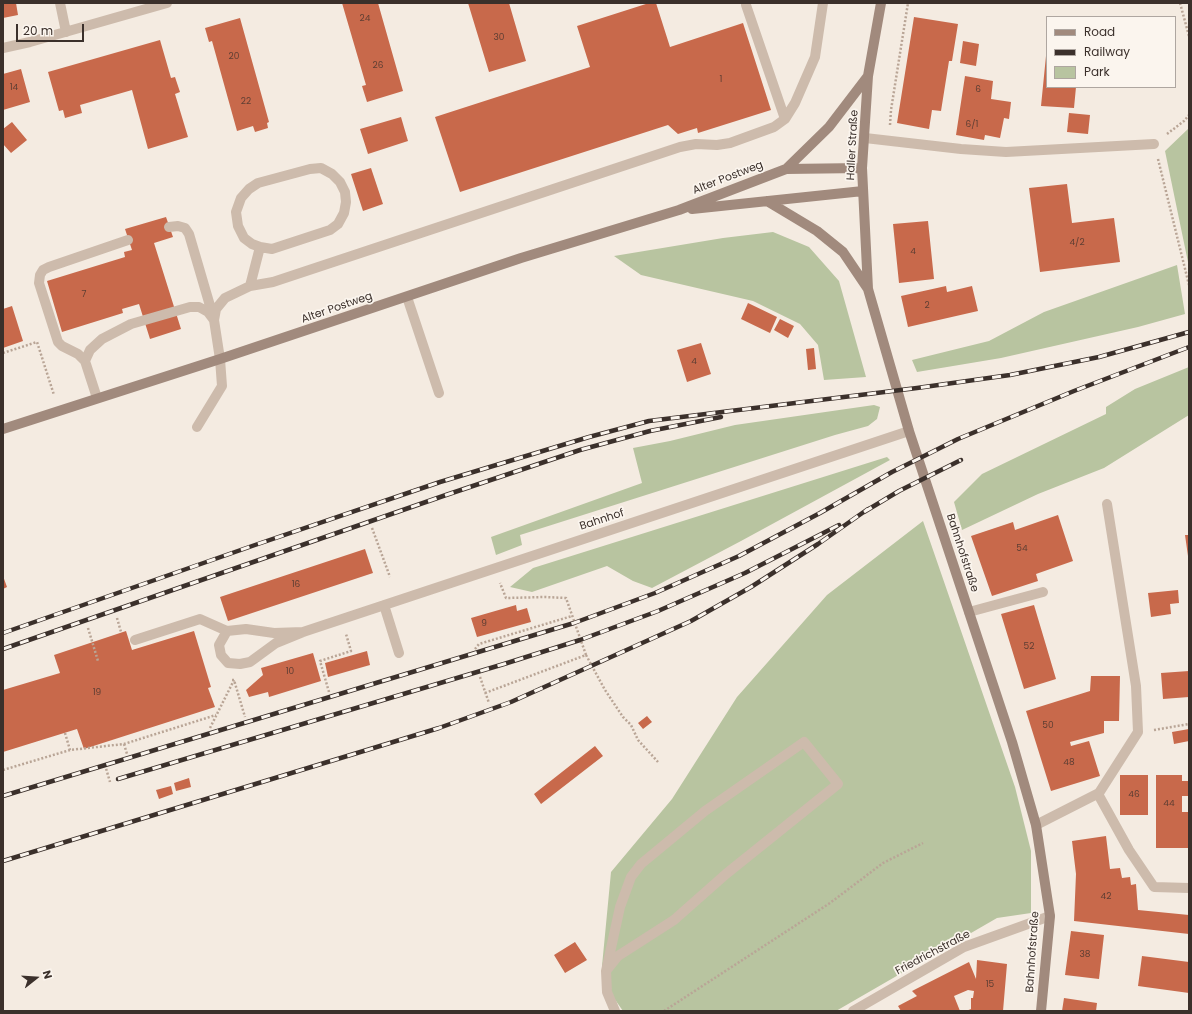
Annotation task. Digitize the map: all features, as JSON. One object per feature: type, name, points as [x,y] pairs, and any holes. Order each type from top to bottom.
[{"type":"main road","name":"Haller Straße","points":[[868,289],[862,168],[868,76],[881,3]]},
{"type":"main road","name":"Alter Postweg","points":[[786,169],[829,127],[868,76]]},
{"type":"main road","name":"Alter Postweg","points":[[3,429],[220,359],[521,258],[679,210],[786,169],[862,168]]},
{"type":"main road","name":"Alter Postweg","points":[[679,210],[863,191]]},
{"type":"main road","points":[[767,201],[817,230],[843,252],[868,289]]},
{"type":"main road","name":"Bahnhofstraße","points":[[868,289],[909,431],[1012,742],[1036,825],[1050,916],[1041,1011]]},
{"type":"street","points":[[60,3],[66,32]]},
{"type":"street","points":[[3,48],[30,42],[167,3]]},
{"type":"street","points":[[746,3],[785,120]]},
{"type":"street","points":[[214,320],[216,309],[225,298],[250,286],[273,282],[680,147],[696,144],[717,145],[730,143],[774,128],[785,120],[795,103],[815,57],[823,3]]},
{"type":"street","points":[[865,138],[961,149],[1006,152],[1154,144]]},
{"type":"street","points":[[310,168],[321,168],[332,174],[340,182],[345,192],[346,202],[344,213],[338,224],[330,230],[272,248],[260,248],[244,238],[238,226],[236,212],[241,198],[249,189],[258,183],[310,168]]},
{"type":"street","points":[[169,227],[178,226],[184,228],[188,234],[214,320],[220,359],[222,386],[197,427]]},
{"type":"street","points":[[97,398],[85,361],[78,354],[62,346],[58,342],[40,283],[40,275],[43,270],[49,267],[128,240]]},
{"type":"street","points":[[250,286],[260,248]]},
{"type":"street","points":[[407,297],[438,394]]},
{"type":"street","points":[[85,361],[90,350],[102,339],[131,324],[190,307],[199,306],[208,312],[214,320]]},
{"type":"street","name":"Bahnhof","points":[[303,632],[909,431]]},
{"type":"street","points":[[1036,825],[1098,794],[1138,732],[1136,686],[1107,504]]},
{"type":"street","points":[[969,612],[1043,592]]},
{"type":"street","points":[[384,605],[399,654]]},
{"type":"street","points":[[135,640],[200,619],[227,631],[246,629],[274,633],[303,632]]},
{"type":"street","points":[[227,631],[219,645],[221,655],[228,663],[240,664],[250,662],[276,644],[303,632]]},
{"type":"street","points":[[606,971],[618,956],[674,920],[726,874],[838,784],[804,742],[705,811],[641,864],[631,877],[620,907],[606,971],[607,992],[615,1011]]},
{"type":"street","points":[[1098,794],[1129,850],[1154,887],[1189,888]]},
{"type":"street","name":"Friedrichstraße","points":[[853,1011],[964,948],[1050,916]]},
{"type":"path","points":[[890,141],[891,110],[908,3]]},
{"type":"path","points":[[1180,3],[1189,36]]},
{"type":"path","points":[[1189,115],[1184,121],[1154,144],[1189,285]]},
{"type":"path","points":[[3,353],[37,342],[52,387]]},
{"type":"path","points":[[372,528],[390,577]]},
{"type":"path","points":[[494,568],[506,598],[566,598],[586,655],[605,690],[623,717],[631,725],[638,740],[658,762]]},
{"type":"path","points":[[474,649],[479,644],[572,616]]},
{"type":"path","points":[[88,628],[98,661]]},
{"type":"path","points":[[329,692],[320,661],[351,651]]},
{"type":"path","points":[[485,692],[586,655]]},
{"type":"path","points":[[210,728],[234,680],[240,664]]},
{"type":"path","points":[[480,677],[489,703]]},
{"type":"path","points":[[234,680],[245,717]]},
{"type":"path","points":[[3,770],[70,750],[124,744],[216,715]]},
{"type":"path","points":[[1138,732],[1189,724]]},
{"type":"path","points":[[65,733],[70,750]]},
{"type":"path","points":[[124,744],[127,754]]},
{"type":"path","points":[[104,765],[110,782]]},
{"type":"path","points":[[664,1011],[830,903],[883,863],[923,843]]},
{"type":"green space","points":[[1189,128],[1189,267],[1165,151]]},
{"type":"green space","points":[[773,232],[809,247],[839,281],[866,377],[824,380],[818,345],[800,324],[753,301],[641,275],[614,256],[723,238]]},
{"type":"green space","points":[[1177,265],[1185,314],[1138,327],[1001,358],[917,372],[912,360],[989,341],[1044,312]]},
{"type":"green space","points":[[1189,367],[1189,415],[1104,468],[1038,494],[962,530],[954,502],[982,474],[1106,414],[1106,407],[1135,389]]},
{"type":"green space","points":[[874,405],[880,407],[877,419],[868,426],[835,435],[520,535],[522,545],[496,555],[491,537],[642,483],[633,448],[670,441],[735,425]]},
{"type":"green space","points":[[887,457],[890,460],[652,588],[633,581],[607,566],[532,592],[510,587],[533,568]]},
{"type":"green space","points":[[923,521],[1015,787],[1031,851],[1031,913],[997,918],[836,1011],[623,1011],[611,994],[602,966],[611,872],[672,799],[737,697],[827,595]]},
{"type":"building","points":[[3,3],[16,3],[18,15],[3,18]]},
{"type":"building","points":[[342,3],[378,3],[403,91],[367,102],[362,86],[366,85]]},
{"type":"building","points":[[468,3],[509,3],[526,61],[489,72]]},
{"type":"building","points":[[649,3],[656,3],[670,47],[743,23],[771,110],[698,133],[697,128],[678,134],[668,125],[460,192],[435,117],[590,67],[577,26]]},
{"type":"building","points":[[914,17],[958,24],[952,61],[949,61],[941,111],[932,110],[929,129],[897,123]]},
{"type":"building","points":[[240,18],[269,122],[267,123],[268,128],[255,132],[253,126],[237,131],[212,41],[209,42],[205,28]]},
{"type":"building","points":[[160,40],[171,78],[175,77],[180,92],[175,94],[188,137],[148,149],[132,90],[80,105],[82,113],[65,118],[63,110],[59,111],[48,72]]},
{"type":"building","points":[[963,41],[979,44],[976,66],[960,63]]},
{"type":"building","points":[[1046,56],[1046,88],[1076,88],[1074,108],[1041,106]]},
{"type":"building","points":[[21,69],[30,102],[3,110],[3,74]]},
{"type":"building","points":[[965,76],[993,81],[991,99],[1011,102],[1009,119],[1004,118],[1000,138],[985,135],[984,140],[956,135]]},
{"type":"building","points":[[1069,113],[1090,115],[1088,134],[1067,132]]},
{"type":"building","points":[[401,117],[408,141],[368,154],[360,129]]},
{"type":"building","points":[[12,122],[27,140],[11,153],[3,144],[3,129]]},
{"type":"building","points":[[371,168],[383,204],[363,211],[351,174]]},
{"type":"building","points":[[1067,184],[1072,223],[1114,218],[1120,262],[1040,272],[1029,188]]},
{"type":"building","points":[[166,217],[173,237],[154,243],[181,329],[150,339],[139,304],[122,309],[123,313],[62,332],[47,281],[125,257],[124,252],[132,250],[125,229]]},
{"type":"building","points":[[928,221],[934,279],[899,283],[893,224]]},
{"type":"building","points":[[946,286],[947,292],[972,286],[978,311],[908,327],[901,296]]},
{"type":"building","points":[[748,303],[777,317],[770,333],[741,319]]},
{"type":"building","points":[[12,306],[23,341],[3,348],[3,309]]},
{"type":"building","points":[[780,319],[794,326],[788,338],[774,330]]},
{"type":"building","points":[[701,343],[711,374],[687,382],[677,350]]},
{"type":"building","points":[[814,348],[816,369],[808,370],[806,349]]},
{"type":"building","points":[[1058,515],[1073,561],[1036,574],[1038,581],[992,596],[971,536],[1013,522],[1015,530]]},
{"type":"building","points":[[1185,535],[1189,535],[1189,556],[1188,556]]},
{"type":"building","points":[[365,549],[373,573],[228,621],[220,597]]},
{"type":"building","points":[[3,576],[7,587],[3,589]]},
{"type":"building","points":[[1178,590],[1179,603],[1170,604],[1171,614],[1151,617],[1148,593]]},
{"type":"building","points":[[516,605],[517,611],[527,608],[531,622],[477,637],[471,618]]},
{"type":"building","points":[[1034,605],[1056,679],[1024,689],[1001,614]]},
{"type":"building","points":[[126,631],[132,650],[194,631],[211,687],[208,688],[215,707],[84,749],[77,729],[3,752],[3,690],[60,673],[54,655]]},
{"type":"building","points":[[367,651],[370,665],[328,677],[325,663]]},
{"type":"building","points":[[313,653],[321,681],[269,697],[268,692],[249,697],[246,690],[263,675],[261,668]]},
{"type":"building","points":[[1189,671],[1189,697],[1163,699],[1161,673]]},
{"type":"building","points":[[1091,676],[1120,676],[1119,721],[1104,721],[1104,733],[1070,742],[1071,746],[1089,741],[1100,776],[1051,791],[1026,711],[1090,691]]},
{"type":"building","points":[[647,716],[652,722],[643,729],[638,723]]},
{"type":"building","points":[[1189,729],[1189,741],[1174,744],[1172,732]]},
{"type":"building","points":[[595,746],[603,756],[541,804],[534,794]]},
{"type":"building","points":[[1120,775],[1148,775],[1148,815],[1120,815]]},
{"type":"building","points":[[1156,775],[1182,775],[1182,781],[1189,781],[1189,796],[1182,796],[1182,812],[1189,812],[1189,848],[1156,848]]},
{"type":"building","points":[[189,778],[191,787],[176,791],[174,783]]},
{"type":"building","points":[[171,786],[173,794],[159,799],[156,790]]},
{"type":"building","points":[[1106,836],[1110,869],[1120,868],[1122,878],[1130,877],[1131,885],[1136,884],[1138,910],[1189,915],[1189,934],[1074,921],[1076,874],[1072,841]]},
{"type":"building","points":[[1071,931],[1104,935],[1099,979],[1065,975]]},
{"type":"building","points":[[575,942],[587,960],[565,973],[554,955]]},
{"type":"building","points":[[1142,956],[1189,962],[1189,993],[1138,986]]},
{"type":"building","points":[[977,960],[1007,964],[1003,1011],[966,1011],[971,1009],[971,998],[973,998],[974,991],[968,990],[954,996],[960,1011],[901,1011],[898,1006],[917,996],[912,991],[969,962],[976,979]]},
{"type":"building","points":[[1064,998],[1097,1003],[1096,1011],[1062,1011]]},
{"type":"railway","points":[[3,633],[440,482],[589,437],[649,421],[1010,375],[1099,357],[1189,332]]},
{"type":"railway","points":[[3,796],[574,623],[655,593],[739,556],[820,513],[892,472],[958,439],[1074,391],[1189,347]]},
{"type":"railway","points":[[3,649],[580,450],[650,431],[721,417]]},
{"type":"railway","points":[[864,512],[899,491],[961,460]]},
{"type":"railway","points":[[3,861],[439,728],[511,702],[691,621],[751,587],[818,544],[868,509]]},
{"type":"railway","points":[[118,779],[580,640],[658,611],[745,573],[839,525]]}]
